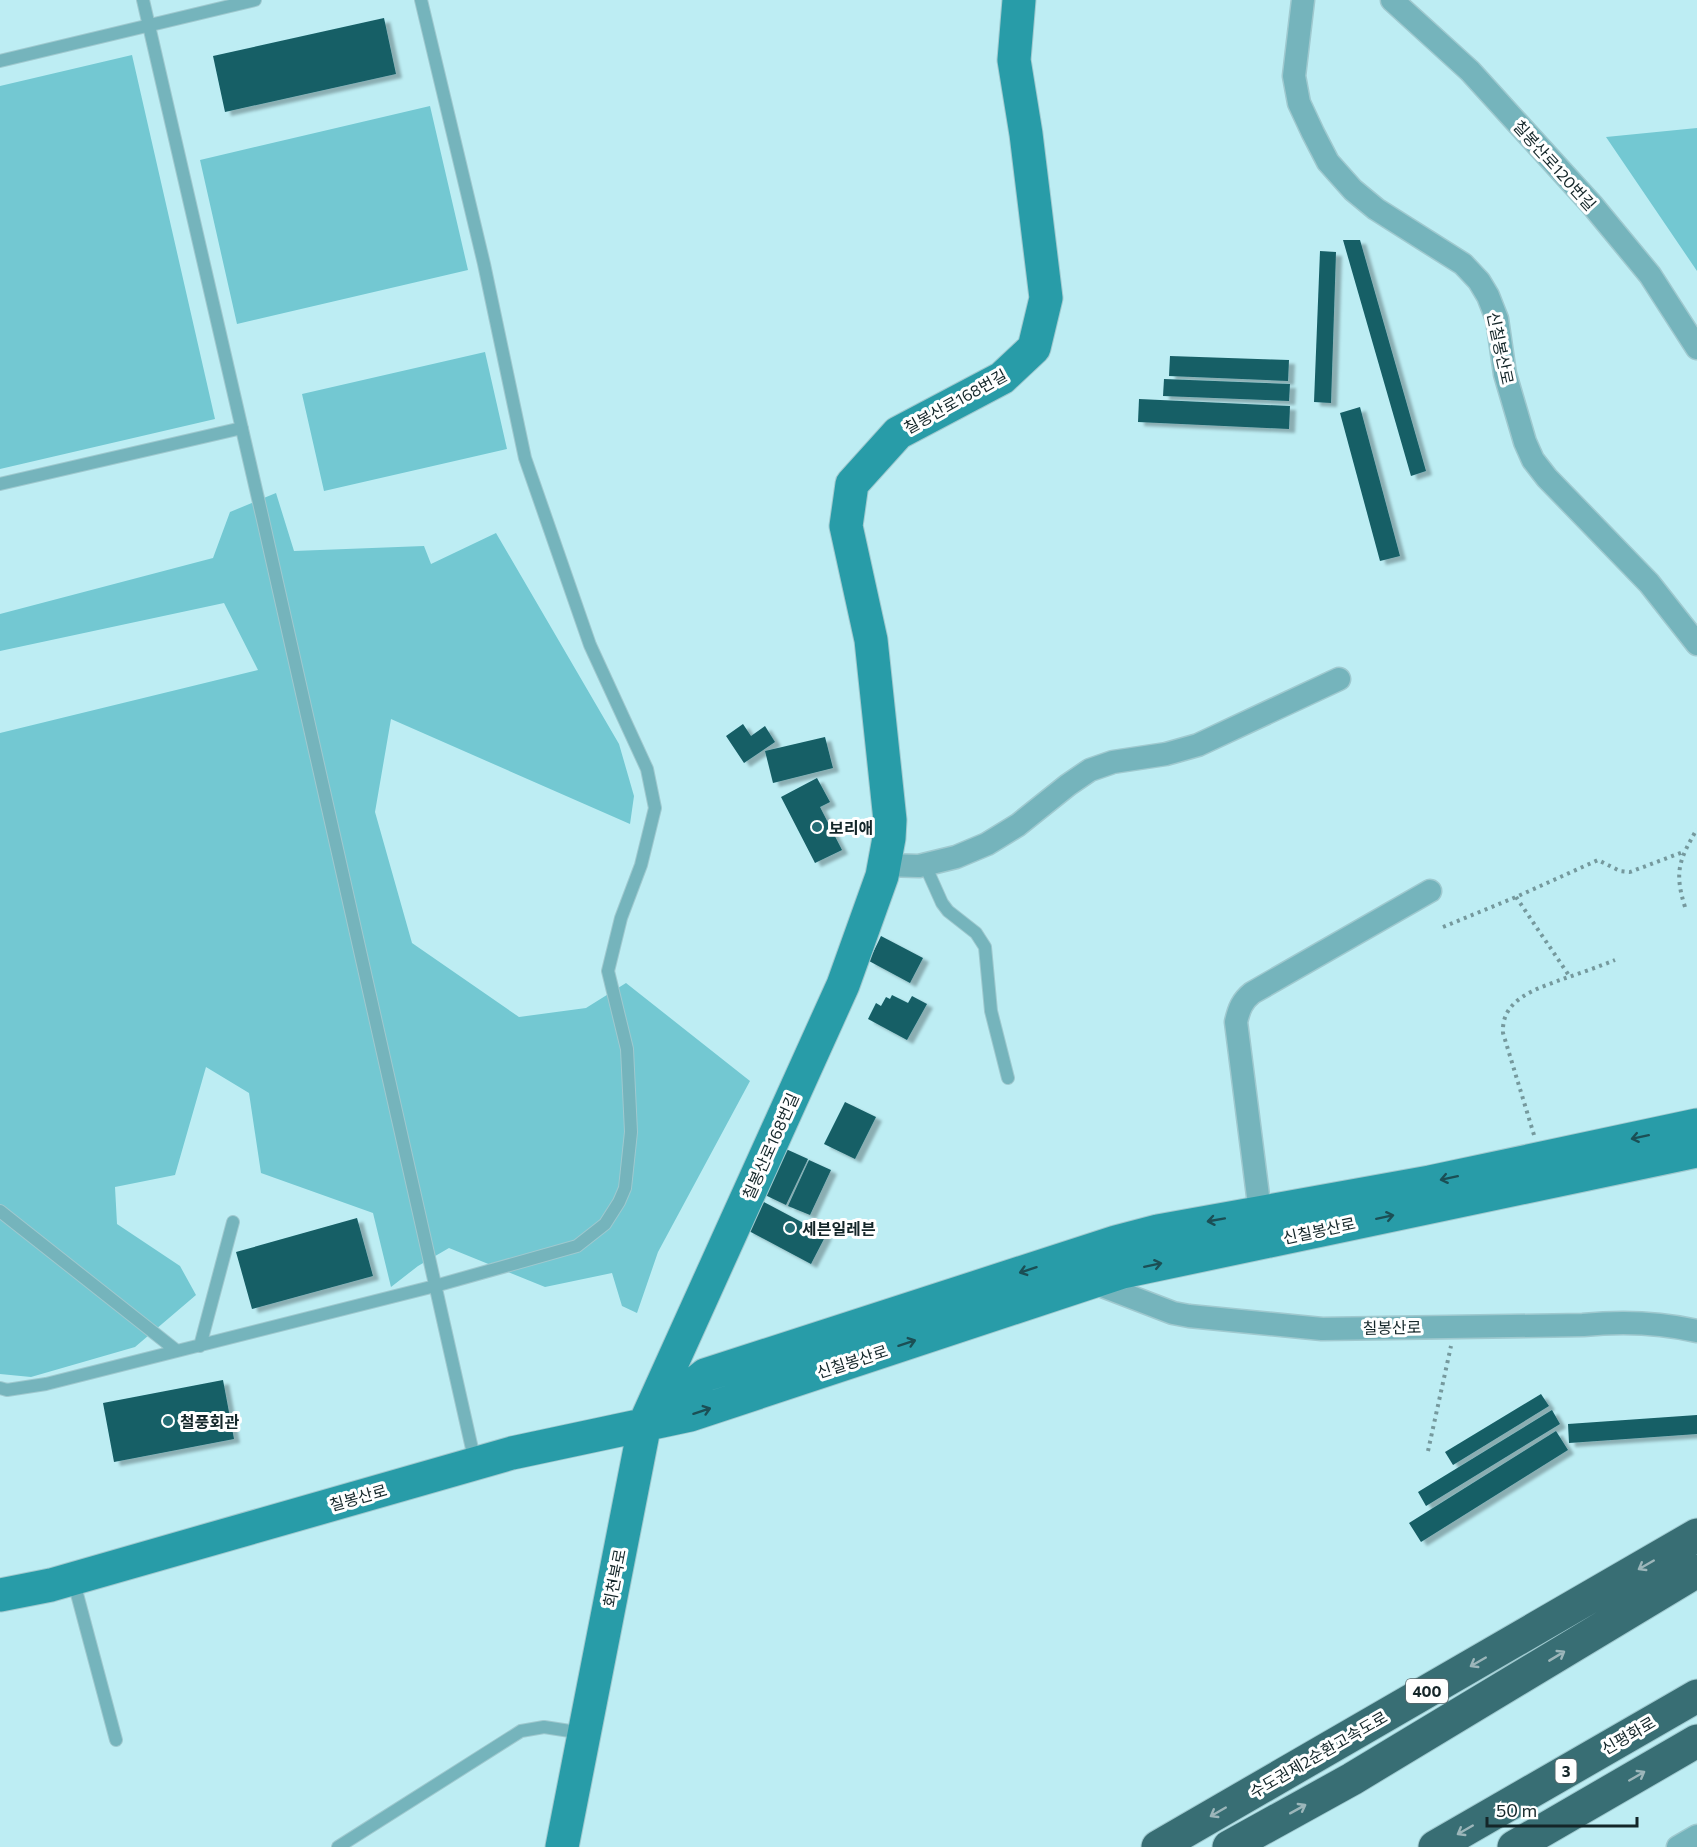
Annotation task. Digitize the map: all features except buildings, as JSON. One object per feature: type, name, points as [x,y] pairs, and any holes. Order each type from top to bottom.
[{"type":"highway","name":"수도권제2순환고속도로","points":[[1158,1847],[1697,1535]]},
{"type":"highway","name":"400","points":[[1229,1847],[1362,1773],[1697,1571]]},
{"type":"highway","name":"신평화로","points":[[1435,1847],[1697,1696]]},
{"type":"highway","name":"3","points":[[1514,1847],[1697,1741]]},
{"type":"street","name":"칠봉산로168번길","points":[[645,1423],[843,985],[884,866],[890,820],[871,640],[846,526],[852,484],[898,433],[1002,378],[1034,348],[1046,298],[1026,134],[1014,60],[1019,0]]},
{"type":"street","name":"신칠봉산로","points":[[1303,0],[1293,76],[1299,103],[1328,162],[1353,190],[1376,209],[1463,264],[1479,281],[1488,296],[1497,320],[1505,374],[1525,442],[1533,460],[1547,478],[1649,583],[1697,644]]},
{"type":"street","name":"칠봉산로120번길","points":[[1392,0],[1470,71],[1593,206],[1650,275],[1697,348]]},
{"type":"street","points":[[884,866],[925,865],[956,857],[987,844],[1018,825],[1090,770],[1113,762],[1166,754],[1198,745],[1339,679]]},
{"type":"street","points":[[1260,1212],[1236,1022],[1239,1009],[1252,993],[1430,891]]},
{"type":"street","name":"신칠봉산로","points":[[645,1423],[705,1375],[1116,1242],[1158,1231],[1430,1182],[1697,1125]]},
{"type":"street","name":"신칠봉산로","points":[[645,1423],[690,1415],[1134,1269],[1697,1151]]},
{"type":"street","name":"칠봉산로","points":[[1092,1282],[1173,1313],[1322,1329],[1583,1325],[1619,1321],[1667,1324],[1697,1330]]},
{"type":"street","name":"칠봉산로","points":[[0,1595],[73,1579],[512,1453],[645,1423]]},
{"type":"street","name":"회천북로","points":[[562,1847],[645,1423]]},
{"type":"street","points":[[1678,1847],[1697,1836]]},
{"type":"lane","points":[[143,0],[242,428],[475,1463]]},
{"type":"lane","points":[[0,61],[255,0]]},
{"type":"lane","points":[[0,1388],[7,1390],[46,1384],[435,1286],[577,1246],[605,1224],[625,1188],[631,1132],[627,1049],[608,971],[621,918],[641,865],[655,808],[647,769],[590,645],[525,458],[484,264],[421,0]]},
{"type":"lane","points":[[0,484],[242,428]]},
{"type":"lane","points":[[925,865],[942,903],[948,911],[976,933],[985,948],[991,1011],[1008,1078]]},
{"type":"lane","points":[[0,1211],[177,1351]]},
{"type":"lane","points":[[200,1346],[233,1222]]},
{"type":"lane","points":[[73,1579],[116,1740]]},
{"type":"lane","points":[[338,1847],[521,1731],[544,1727],[584,1734]]},
{"type":"path","points":[[1685,907],[1678,878],[1683,852],[1697,829]]},
{"type":"path","points":[[1443,927],[1598,860],[1630,872],[1683,852]]},
{"type":"path","points":[[1516,897],[1570,977]]},
{"type":"path","points":[[1541,1158],[1503,1034],[1502,1023],[1513,1004],[1526,993],[1615,960]]},
{"type":"path","points":[[1428,1451],[1449,1354],[1452,1326]]},
{"type":"shaded area","points":[[132,55],[215,419],[0,469],[0,86]]},
{"type":"shaded area","points":[[430,106],[468,270],[237,324],[200,160]]},
{"type":"shaded area","points":[[1697,128],[1697,271],[1606,137]]},
{"type":"shaded area","points":[[485,352],[507,449],[324,491],[302,394]]},
{"type":"shaded area","points":[[276,493],[294,551],[424,546],[431,564],[496,533],[619,744],[634,796],[630,824],[391,719],[375,812],[412,943],[519,1017],[586,1008],[626,983],[750,1081],[658,1252],[637,1313],[622,1306],[612,1273],[545,1287],[449,1248],[418,1266],[391,1287],[373,1213],[261,1173],[249,1093],[206,1067],[175,1175],[115,1187],[117,1224],[180,1266],[196,1295],[135,1347],[31,1377],[0,1374],[0,733],[258,670],[224,603],[0,651],[0,614],[213,558],[230,512]]},
{"type":"place","name":"보리애","points":[[817,827]]},
{"type":"place","name":"세븐일레븐","points":[[790,1228]]},
{"type":"place","name":"철풍회관","points":[[168,1421]]}]
